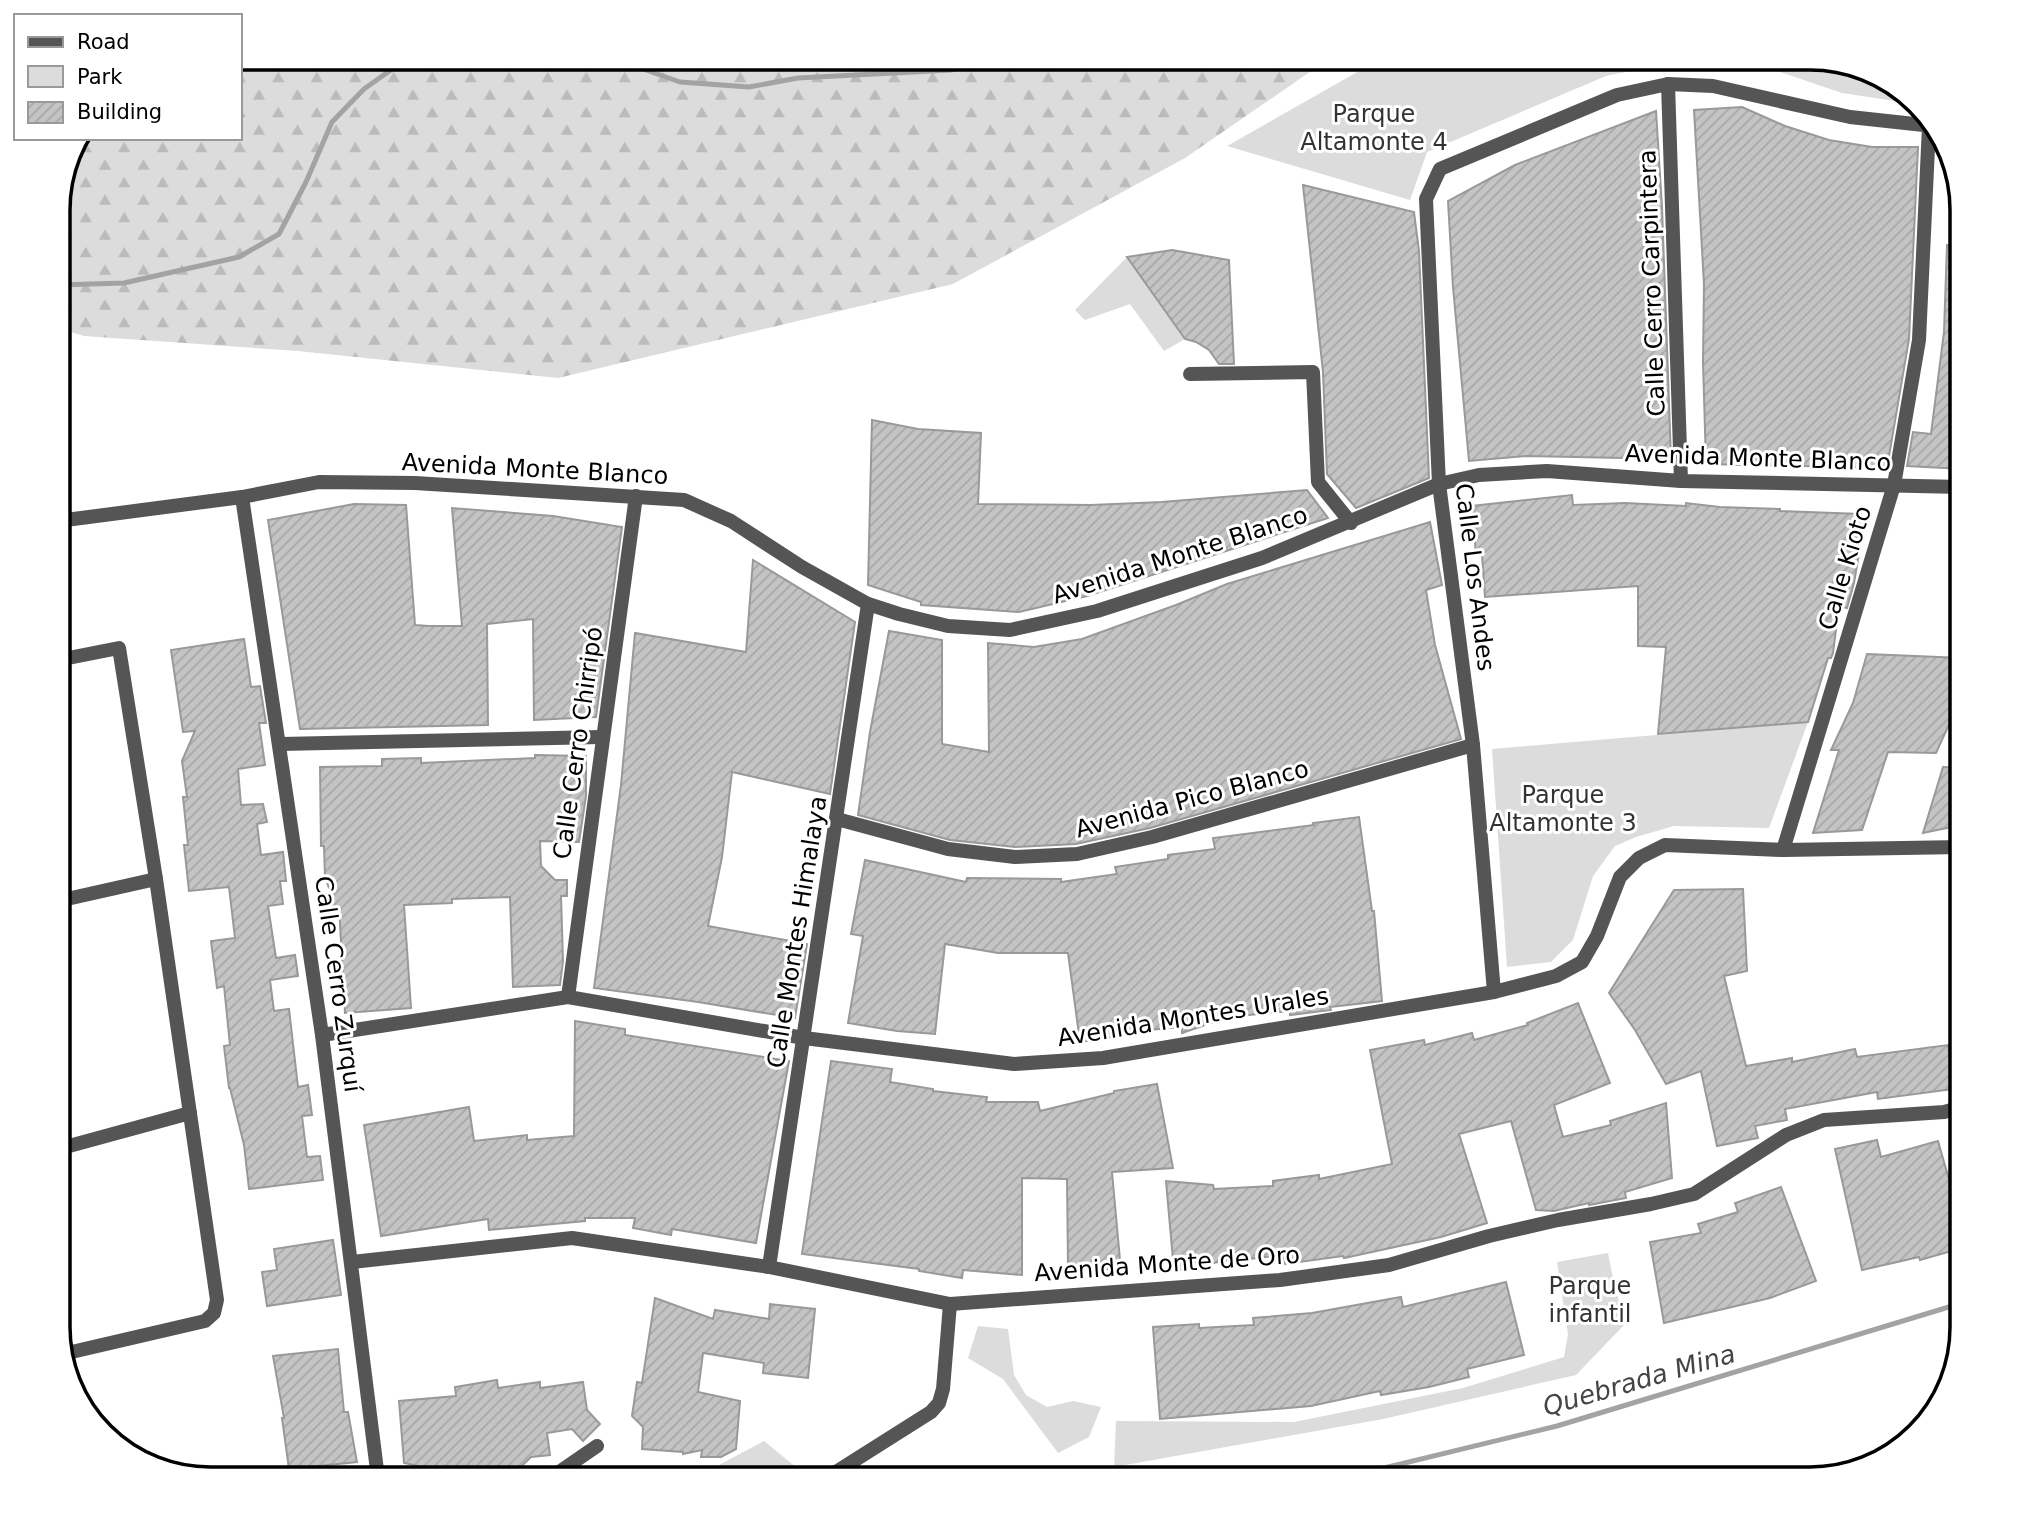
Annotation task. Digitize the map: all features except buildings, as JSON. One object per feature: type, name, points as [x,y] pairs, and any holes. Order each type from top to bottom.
[{"type":"street","points":[[1668,84],[1713,86],[1850,117],[1920,125]]},
{"type":"street","name":"Calle Los Andes","points":[[1494,992],[1473,745],[1439,484],[1426,199],[1440,169],[1617,95],[1668,84]]},
{"type":"street","name":"Calle Cerro Carpintera","points":[[1668,84],[1681,481]]},
{"type":"street","name":"Calle Kioto","points":[[1783,850],[1894,485],[1919,340],[1930,139]]},
{"type":"street","points":[[1190,374],[1314,372],[1318,482],[1350,523]]},
{"type":"street","name":"Avenida Monte Blanco","points":[[70,520],[242,498],[320,482],[415,483],[684,500],[731,521],[802,568],[868,604],[948,626],[1010,630],[1110,607],[1262,558],[1439,484],[1479,475],[1547,471],[1681,481],[1950,487]]},
{"type":"street","name":"Calle Cerro Chirripó","points":[[568,997],[601,737],[636,496]]},
{"type":"street","name":"Calle Cerro Zurquí","points":[[242,498],[281,744],[379,1467]]},
{"type":"street","name":"Calle Montes Himalaya","points":[[769,1266],[868,604]]},
{"type":"street","points":[[70,658],[119,649],[156,879],[217,1300],[214,1313],[205,1321],[72,1352]]},
{"type":"street","points":[[281,744],[601,737]]},
{"type":"street","name":"Avenida Pico Blanco","points":[[837,819],[948,849],[1015,857],[1077,854],[1152,836],[1473,745]]},
{"type":"street","name":"Avenida Montes Urales","points":[[322,1035],[568,997],[804,1038],[1014,1064],[1103,1058],[1494,992],[1556,976],[1582,962],[1597,936],[1620,877],[1639,858],[1665,845],[1783,850],[1950,847]]},
{"type":"street","points":[[70,898],[156,879]]},
{"type":"street","name":"Avenida Monte de Oro","points":[[352,1262],[572,1238],[769,1266],[950,1304],[1280,1280],[1390,1265],[1489,1236],[1694,1194],[1786,1135],[1824,1120],[1950,1110]]},
{"type":"street","points":[[70,1146],[190,1114]]},
{"type":"street","points":[[844,1467],[931,1412],[939,1403],[943,1389],[950,1304]]},
{"type":"street","points":[[566,1467],[597,1446]]},
{"type":"green space","points":[[242,70],[1313,70],[1185,158],[953,284],[558,378],[298,351],[84,336],[70,332],[70,201],[77,165],[84,148],[89,140],[242,140]]},
{"type":"green space","name":"Parque Altamonte 4","points":[[1361,70],[1636,70],[1606,76],[1427,152],[1410,200],[1227,146]]},
{"type":"green space","name":"Parque Altamonte 4","points":[[1775,70],[1829,71],[1855,77],[1872,84],[1898,101],[1842,93]]},
{"type":"green space","points":[[1127,257],[1185,339],[1164,351],[1130,304],[1085,320],[1075,310]]},
{"type":"green space","name":"Parque Altamonte 3","points":[[1808,722],[1769,828],[1674,826],[1615,846],[1593,876],[1573,940],[1551,962],[1507,967],[1492,749]]},
{"type":"green space","name":"Parque infantil","points":[[1608,1253],[1626,1323],[1576,1375],[1383,1419],[1114,1467],[1116,1421],[1294,1422],[1463,1388],[1564,1357],[1568,1334],[1557,1262]]},
{"type":"green space","points":[[978,1326],[1008,1329],[1014,1375],[1026,1395],[1047,1407],[1073,1401],[1101,1407],[1089,1437],[1058,1453],[1003,1379],[968,1358]]},
{"type":"green space","points":[[764,1441],[796,1467],[715,1467]]},
{"type":"waterway","points":[[70,285],[124,283],[239,257],[279,234],[306,182],[332,122],[364,89],[391,70]]},
{"type":"waterway","points":[[646,70],[680,82],[749,87],[798,78],[951,70]]},
{"type":"waterway","name":"Quebrada Mina","points":[[1388,1467],[1557,1426],[1950,1307]]}]
